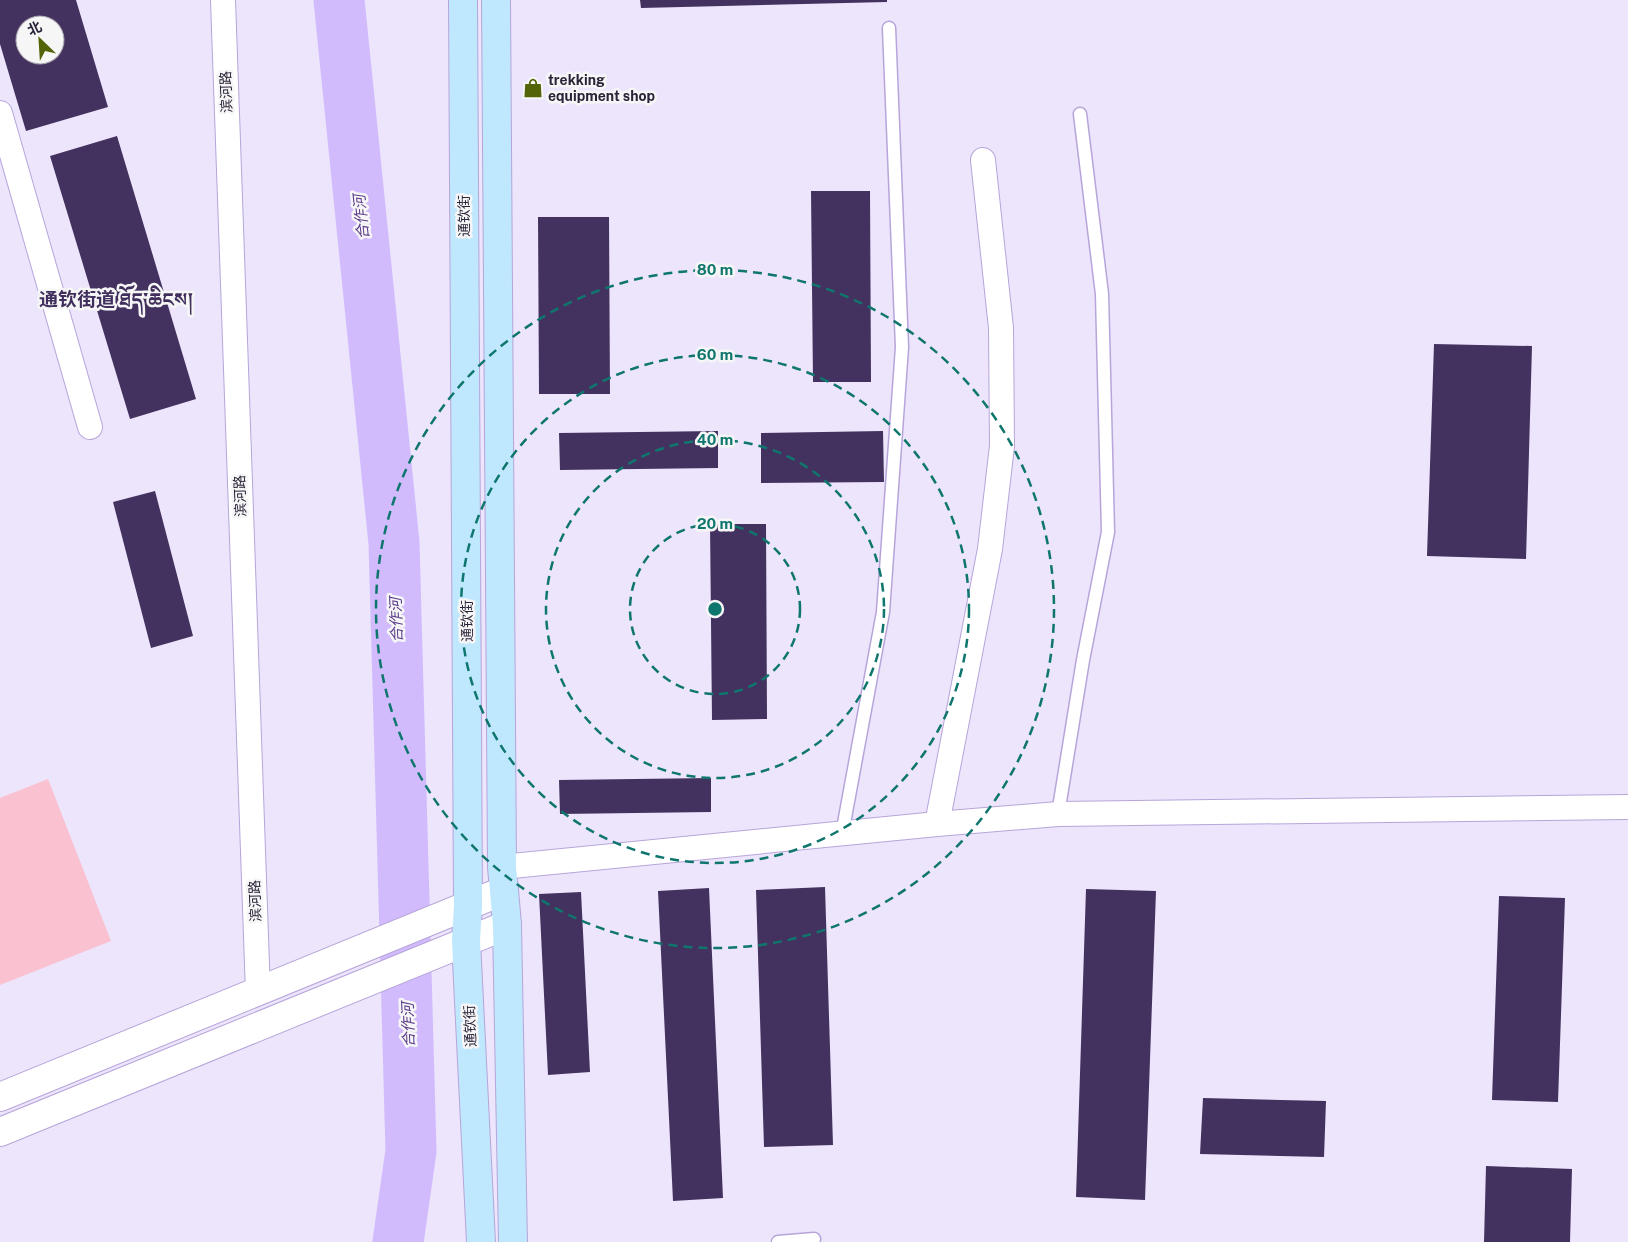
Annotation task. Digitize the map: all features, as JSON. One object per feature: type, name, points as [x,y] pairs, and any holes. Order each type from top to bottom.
[{"type":"main road","name":"通钦街","points":[[463,0],[468,905],[466,941],[480,1242]]},
{"type":"main road","points":[[496,0],[503,879],[506,925],[513,1242]]},
{"type":"street","name":"滨河路","points":[[223,0],[258,993]]},
{"type":"street","points":[[0,113],[90,427]]},
{"type":"street","points":[[936,824],[990,549],[1002,446],[1001,328],[983,160]]},
{"type":"street","points":[[0,1097],[258,993],[468,905],[503,879],[842,834],[1058,814],[1628,807]]},
{"type":"street","points":[[0,1132],[309,1008],[506,925]]},
{"type":"lane","points":[[842,834],[883,612],[902,347],[889,28]]},
{"type":"lane","points":[[1058,814],[1083,660],[1108,532],[1102,294],[1080,114]]},
{"type":"lane","points":[[778,1242],[814,1239]]},
{"type":"shaded area","points":[[48,779],[111,941],[0,985],[0,798]]},
{"type":"building","points":[[0,0],[76,0],[108,107],[26,131],[0,44]]},
{"type":"building","points":[[640,0],[887,0],[887,2],[641,8]]},
{"type":"building","points":[[117,136],[196,399],[130,419],[50,156]]},
{"type":"building","points":[[811,191],[870,191],[871,382],[813,382]]},
{"type":"building","points":[[538,217],[609,217],[610,394],[539,394]]},
{"type":"building","points":[[1434,344],[1532,346],[1526,559],[1427,556]]},
{"type":"building","points":[[718,431],[718,468],[560,470],[559,433]]},
{"type":"building","points":[[883,431],[884,482],[761,483],[761,433]]},
{"type":"building","points":[[155,491],[193,636],[151,648],[113,502]]},
{"type":"building","points":[[710,524],[766,524],[767,719],[712,720]]},
{"type":"building","points":[[711,778],[711,812],[560,814],[559,780]]},
{"type":"building","points":[[825,887],[833,1145],[764,1147],[756,890]]},
{"type":"building","points":[[709,888],[723,1198],[673,1201],[658,891]]},
{"type":"building","points":[[1086,889],[1156,891],[1145,1200],[1076,1197]]},
{"type":"building","points":[[581,892],[590,1072],[548,1075],[539,894]]},
{"type":"building","points":[[1499,896],[1565,898],[1558,1102],[1492,1100]]},
{"type":"building","points":[[1203,1098],[1326,1101],[1324,1157],[1200,1154]]},
{"type":"building","points":[[1486,1166],[1572,1169],[1570,1242],[1484,1242]]},
{"type":"waterway","name":"合作河","points":[[339,0],[394,543],[411,1151],[398,1242]]},
{"type":"place","name":"trekking equipment shop","points":[[533,88]]},
{"type":"district","name":"通钦街道 ཐོད་ཆིངས།","points":[[116,299]]}]
